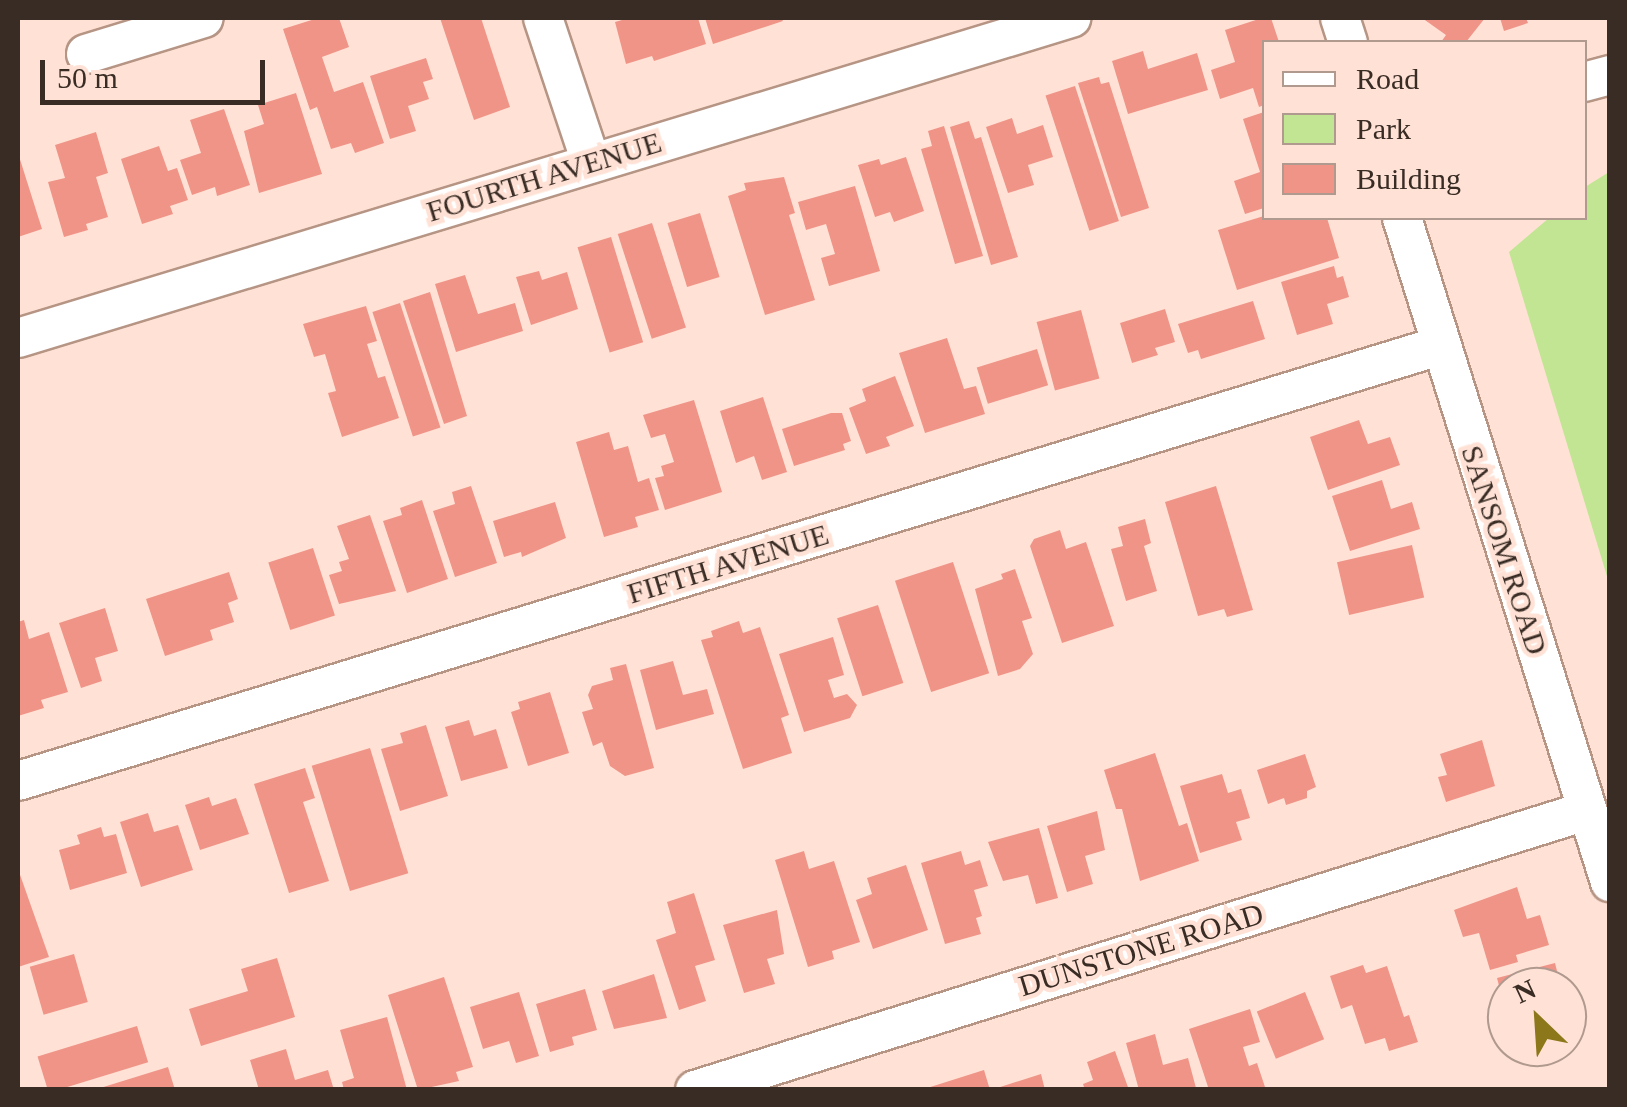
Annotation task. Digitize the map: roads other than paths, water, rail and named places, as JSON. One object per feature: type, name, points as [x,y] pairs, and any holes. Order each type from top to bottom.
[{"type":"street","points":[[86,54],[204,18]]},
{"type":"street","points":[[543,18],[591,162]]},
{"type":"street","name":"FOURTH AVENUE","points":[[18,338],[1072,18]]},
{"type":"street","name":"SANSOM ROAD","points":[[1403,220],[1610,882]]},
{"type":"street","name":"FIFTH AVENUE","points":[[18,781],[1439,346]]},
{"type":"street","name":"DUNSTONE ROAD","points":[[695,1090],[1586,811]]}]
